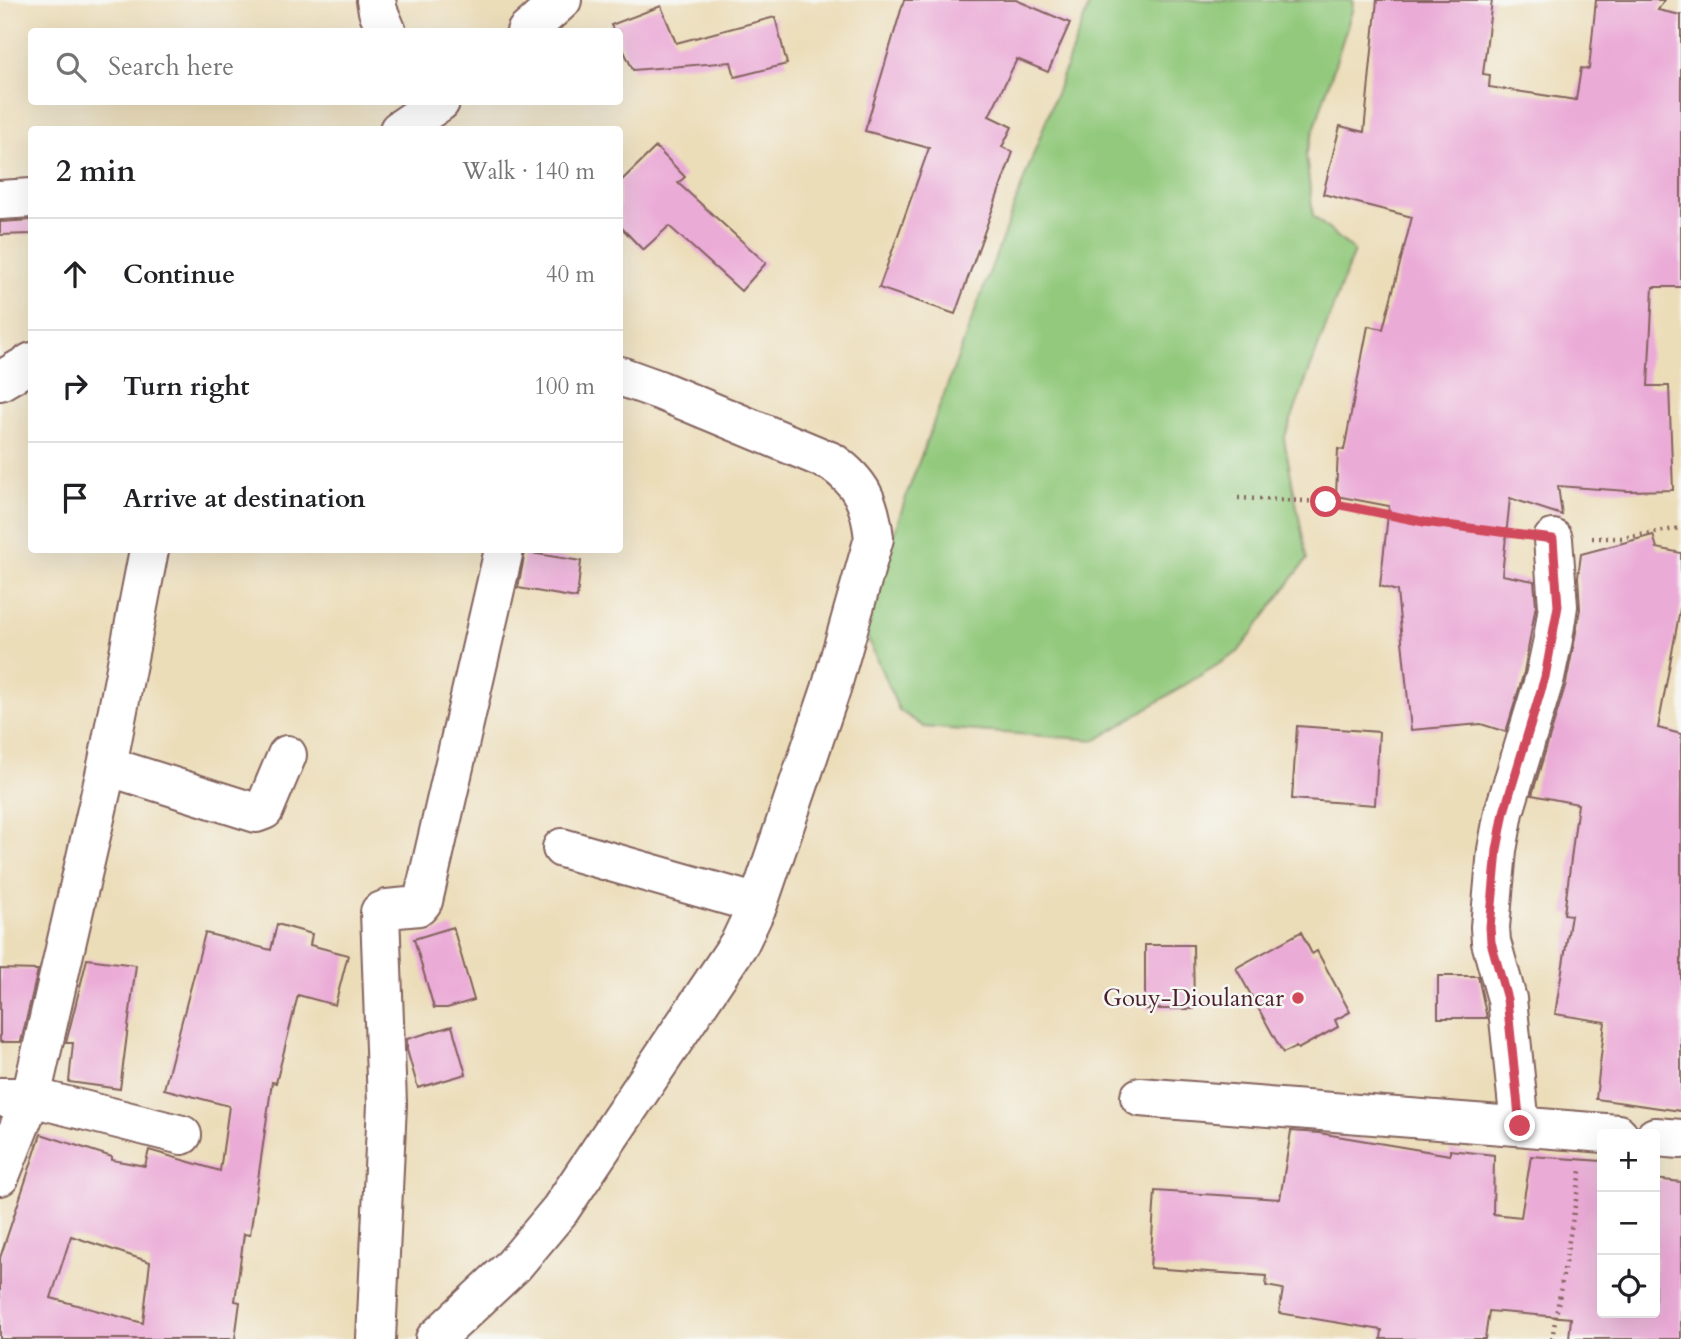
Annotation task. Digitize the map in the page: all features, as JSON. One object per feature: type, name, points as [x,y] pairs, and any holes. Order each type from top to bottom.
[{"type":"street","points":[[376,0],[385,28]]},
{"type":"street","points":[[530,28],[562,0]]},
{"type":"street","points":[[0,200],[28,198]]},
{"type":"street","points":[[0,381],[28,364]]},
{"type":"street","points":[[435,1339],[514,1265],[560,1210],[740,942],[758,904],[831,690],[874,538],[872,516],[861,487],[847,472],[832,463],[623,377]]},
{"type":"street","points":[[1520,1126],[1507,999],[1491,942],[1490,927],[1497,850],[1504,812],[1545,677],[1555,628],[1558,606],[1553,539]]},
{"type":"street","points":[[0,1176],[16,1097],[107,766],[148,553]]},
{"type":"street","points":[[376,1339],[387,1104],[379,918],[380,912],[387,909],[419,906],[423,901],[503,553]]},
{"type":"street","points":[[107,766],[256,813],[264,810],[287,755]]},
{"type":"street","points":[[562,848],[758,904]]},
{"type":"street","points":[[16,1097],[182,1135]]},
{"type":"street","points":[[1140,1097],[1597,1132]]},
{"type":"street","points":[[1660,1137],[1681,1139]]},
{"type":"path","points":[[1238,498],[1326,502],[1424,522],[1553,539],[1622,538],[1681,528]]},
{"type":"path","points":[[1552,1339],[1597,1157]]},
{"type":"green space","points":[[1091,0],[1353,0],[1352,11],[1306,155],[1313,216],[1354,251],[1284,439],[1307,559],[1238,652],[1096,740],[924,727],[899,710],[863,628],[908,491]]},
{"type":"building","points":[[904,0],[1016,0],[1070,23],[1048,72],[1017,59],[989,116],[1012,127],[1002,147],[1013,152],[955,314],[879,288],[929,148],[865,131]]},
{"type":"building","points":[[1377,0],[1492,0],[1483,74],[1490,75],[1489,87],[1576,100],[1581,68],[1589,69],[1596,0],[1664,0],[1658,10],[1681,15],[1681,287],[1653,287],[1648,386],[1669,386],[1673,490],[1628,491],[1558,486],[1562,515],[1510,498],[1502,575],[1534,581],[1536,605],[1524,672],[1506,732],[1481,724],[1411,730],[1397,591],[1380,586],[1389,506],[1336,496],[1338,449],[1344,450],[1368,326],[1383,329],[1412,217],[1323,194],[1340,126],[1364,132]]},
{"type":"building","points":[[661,6],[676,43],[775,17],[787,64],[735,77],[731,62],[633,70],[623,49],[623,28],[612,28],[611,25]]},
{"type":"building","points":[[656,147],[685,177],[678,183],[766,263],[741,291],[669,226],[643,250],[623,229],[623,179]]},
{"type":"building","points":[[28,220],[28,234],[0,235],[0,222]]},
{"type":"building","points":[[1653,535],[1657,548],[1681,553],[1681,604],[1658,728],[1681,734],[1681,1111],[1596,1099],[1605,1022],[1555,1014],[1571,915],[1564,914],[1578,804],[1532,795],[1566,683],[1580,609],[1578,577],[1581,554]]},
{"type":"building","points":[[525,553],[581,561],[577,598],[518,588]]},
{"type":"building","points":[[1297,726],[1379,732],[1375,805],[1292,799]]},
{"type":"building","points":[[277,924],[312,934],[310,945],[348,955],[335,1005],[298,995],[276,1083],[272,1082],[250,1235],[244,1234],[235,1301],[240,1302],[235,1339],[0,1339],[0,1258],[41,1134],[112,1157],[112,1160],[145,1166],[149,1150],[220,1171],[229,1106],[164,1089],[205,933],[271,950]],"holes":[[[71,1236],[150,1262],[143,1323],[51,1298]]]},
{"type":"building","points":[[453,927],[474,1000],[447,1008],[434,1008],[414,939]]},
{"type":"building","name":"Gouy-Dioulancar","points":[[1301,932],[1312,954],[1317,951],[1350,1012],[1335,1020],[1338,1027],[1298,1049],[1296,1047],[1283,1053],[1236,968]]},
{"type":"building","points":[[1145,945],[1193,945],[1194,1009],[1145,1009]]},
{"type":"building","points":[[87,959],[136,965],[120,1089],[69,1082],[73,1043],[66,1043]]},
{"type":"building","points":[[0,969],[38,970],[21,1042],[0,1042]]},
{"type":"building","points":[[1438,976],[1478,976],[1487,1018],[1438,1018]]},
{"type":"building","points":[[452,1026],[466,1074],[418,1088],[407,1050],[407,1039]]},
{"type":"building","points":[[1291,1131],[1319,1133],[1450,1155],[1450,1150],[1494,1155],[1493,1214],[1521,1217],[1531,1156],[1597,1161],[1597,1318],[1660,1318],[1660,1180],[1681,1182],[1681,1339],[1569,1339],[1571,1318],[1489,1311],[1485,1339],[1381,1339],[1382,1330],[1279,1313],[1283,1289],[1266,1286],[1267,1276],[1150,1268],[1155,1191],[1280,1199]]},
{"type":"place","name":"Gouy-Dioulancar","points":[[1298,998]]},
{"type":"route","points":[[1326,502],[1424,522],[1553,539],[1558,606],[1553,639],[1545,677],[1504,812],[1497,850],[1490,927],[1491,942],[1507,999],[1520,1126]]}]
